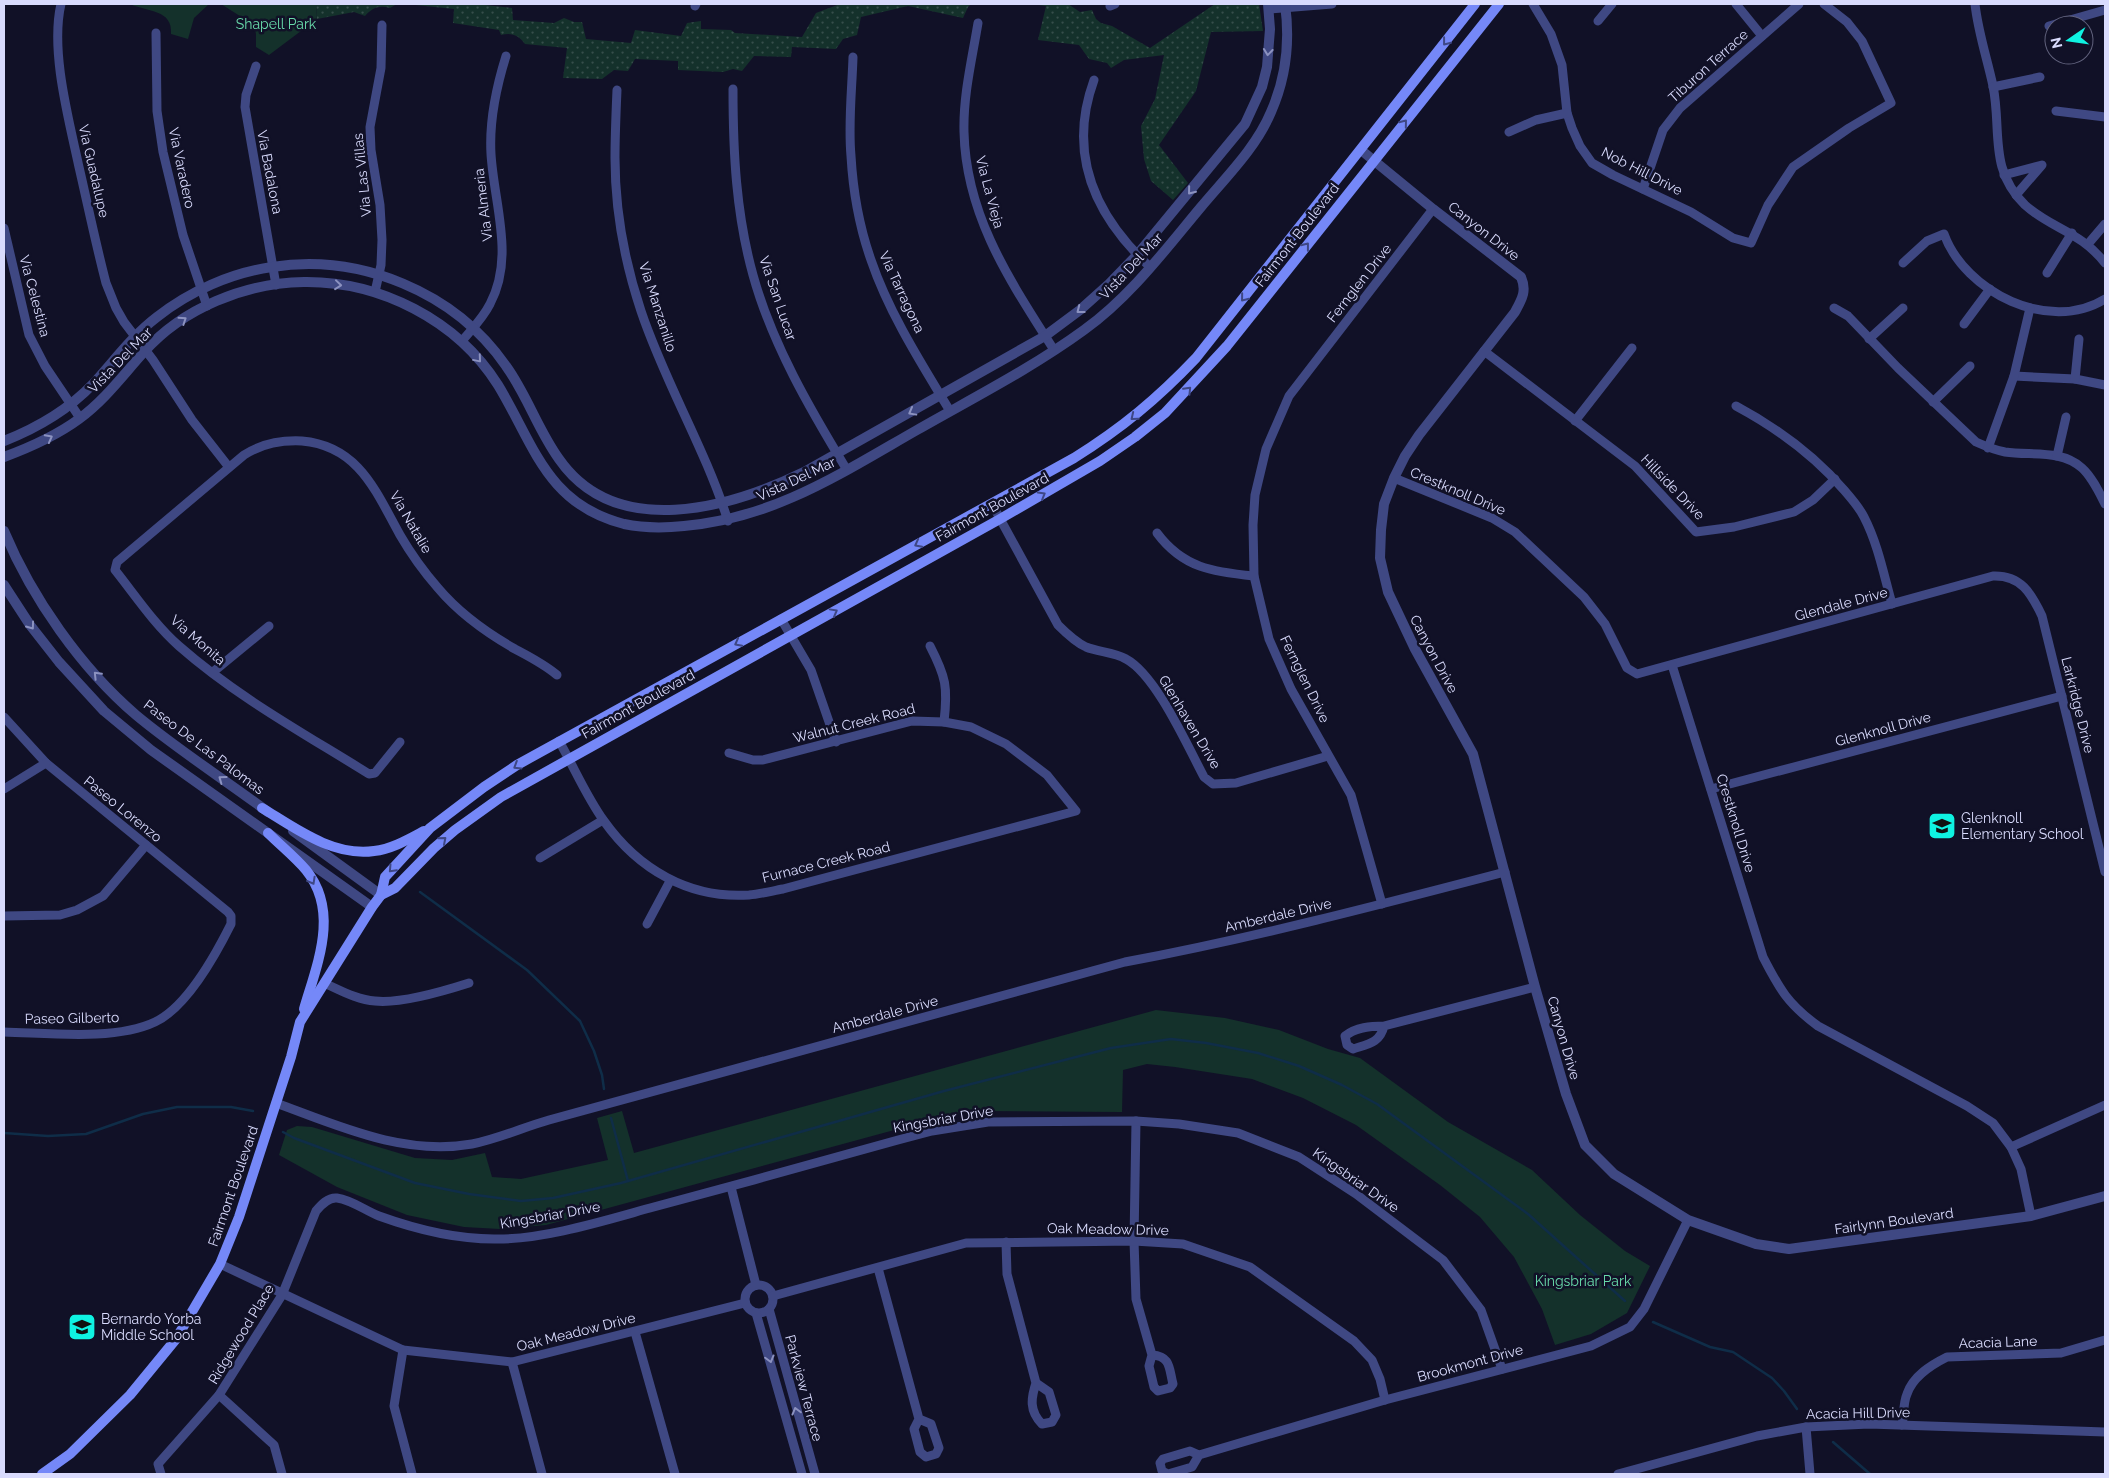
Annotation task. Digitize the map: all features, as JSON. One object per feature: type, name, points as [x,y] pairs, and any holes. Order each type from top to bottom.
[{"type":"main road","name":"Fairmont Boulevard","points":[[381,896],[385,877],[430,828],[484,787],[559,741],[992,504],[1074,458],[1113,433],[1164,391],[1196,358],[1476,4]]},
{"type":"main road","name":"Fairmont Boulevard","points":[[42,1474],[70,1454],[130,1395],[176,1339],[220,1264],[240,1217],[300,1022],[372,907],[381,896],[395,888],[434,848],[501,797],[1000,519],[1100,461],[1135,438],[1165,413],[1228,346],[1499,4]]},
{"type":"main road","points":[[262,808],[306,834],[334,847],[354,852],[386,849],[430,828]]},
{"type":"main road","points":[[268,833],[306,871],[319,894],[323,906],[325,923],[321,949],[300,1022]]},
{"type":"street","name":"Via Guadalupe","points":[[61,4],[58,39],[69,120],[106,283],[116,308],[135,337],[153,360],[192,420],[228,466]]},
{"type":"street","points":[[1268,6],[1332,4]]},
{"type":"street","name":"Nob Hill Drive","points":[[1533,4],[1551,34],[1562,65],[1567,113],[1580,146],[1592,163],[1692,212],[1733,238],[1751,243],[1768,205],[1792,167],[1849,128],[1891,103],[1862,41],[1847,22],[1824,4]]},
{"type":"street","points":[[1598,21],[1612,4]]},
{"type":"street","points":[[1736,4],[1762,36]]},
{"type":"street","name":"Tiburon Terrace","points":[[1643,189],[1663,130],[1680,108],[1799,4]]},
{"type":"street","points":[[1975,4],[1978,30],[1993,87],[1998,152],[2004,175],[2016,195],[2034,211],[2088,244],[2105,263]]},
{"type":"street","name":"Vista Del Mar","points":[[71,404],[92,385],[135,337],[156,318],[201,290],[228,278],[273,267],[298,264],[347,267],[379,275],[431,297],[473,328],[507,367],[560,461],[586,486],[610,500],[632,507],[651,510],[680,509],[722,504],[772,488],[837,454],[1045,336],[1097,296],[1137,255],[1233,140],[1255,106],[1267,67],[1269,46],[1268,6]]},
{"type":"street","name":"Vista Del Mar","points":[[4,457],[43,441],[80,418],[108,394],[145,351],[168,331],[206,306],[236,294],[276,284],[325,283],[375,292],[441,325],[462,341],[476,356],[498,386],[532,451],[548,475],[577,503],[598,514],[624,524],[648,527],[676,527],[728,521],[784,503],[847,470],[1054,350],[1110,309],[1150,267],[1241,160],[1263,129],[1284,73],[1287,26],[1285,6]]},
{"type":"street","points":[[2088,15],[2105,10]]},
{"type":"street","name":"Via La Vieja","points":[[978,23],[967,92],[964,133],[974,192],[986,233],[994,252],[1054,350]]},
{"type":"street","name":"Via Las Villas","points":[[375,292],[379,275],[382,223],[370,127],[381,68],[382,25]]},
{"type":"street","name":"Via Varadero","points":[[156,33],[157,111],[163,152],[183,235],[206,306]]},
{"type":"street","name":"Via Almeria","points":[[462,341],[490,304],[501,274],[502,235],[494,178],[491,129],[499,79],[506,56]]},
{"type":"street","name":"Via Tarragona","points":[[853,57],[851,155],[855,196],[864,239],[877,278],[950,411]]},
{"type":"street","name":"Via Badalona","points":[[256,66],[246,95],[245,107],[276,284]]},
{"type":"street","points":[[1993,87],[2040,78]]},
{"type":"street","points":[[1094,80],[1087,99],[1082,129],[1088,171],[1098,198],[1112,224],[1137,255],[1150,267]]},
{"type":"street","name":"Via San Lucar","points":[[734,89],[733,136],[737,189],[753,275],[780,346],[847,470]]},
{"type":"street","name":"Via Manzanillo","points":[[616,90],[615,159],[622,232],[628,264],[648,330],[702,450],[728,521]]},
{"type":"street","points":[[2056,111],[2105,118]]},
{"type":"street","points":[[1509,132],[1536,120],[1567,113]]},
{"type":"street","name":"Canyon Drive","points":[[1361,150],[1521,277],[1525,285],[1523,298],[1515,312],[1419,435],[1405,456],[1384,504],[1380,558],[1388,592],[1415,650],[1473,754],[1535,988],[1566,1094],[1585,1144],[1614,1174],[1688,1220]]},
{"type":"street","points":[[2004,175],[2042,165],[2016,195]]},
{"type":"street","name":"Fernglen Drive","points":[[1382,904],[1351,795],[1291,689],[1269,638],[1254,576],[1253,525],[1255,495],[1266,449],[1289,396],[1433,209]]},
{"type":"street","points":[[2088,244],[2105,224]]},
{"type":"street","name":"Via Celestina","points":[[4,228],[29,335],[45,366],[80,418]]},
{"type":"street","points":[[2047,273],[2072,233]]},
{"type":"street","points":[[1903,263],[1927,240],[1944,234],[1950,250],[1977,279],[1990,289],[2016,303],[2050,312],[2068,312],[2096,305],[2105,299]]},
{"type":"street","points":[[1964,324],[1990,289]]},
{"type":"street","points":[[1834,308],[1848,316],[1869,339],[1976,442],[1988,448],[2022,454],[2057,456],[2070,460],[2083,469],[2104,500]]},
{"type":"street","points":[[1869,339],[1903,308]]},
{"type":"street","points":[[1988,448],[2014,376],[2030,308]]},
{"type":"street","points":[[2075,379],[2079,339]]},
{"type":"street","points":[[1575,421],[1632,348]]},
{"type":"street","name":"Hillside Drive","points":[[1484,351],[1635,466],[1696,532],[1734,527],[1794,512],[1813,500],[1835,479]]},
{"type":"street","points":[[1933,402],[1970,366]]},
{"type":"street","points":[[2014,376],[2075,379],[2105,385]]},
{"type":"street","points":[[4,441],[36,427],[71,404]]},
{"type":"street","points":[[1736,406],[1762,420],[1793,441],[1835,479],[1864,516],[1878,554],[1892,604]]},
{"type":"street","points":[[2057,456],[2066,417]]},
{"type":"street","name":"Via Natalie","points":[[228,466],[247,452],[263,445],[279,442],[311,442],[329,448],[349,459],[364,472],[376,489],[402,538],[438,589],[460,611],[481,627],[541,662],[557,675]]},
{"type":"street","name":"Via Monita","points":[[228,466],[117,562],[115,570],[179,646],[269,712],[369,774],[375,773],[400,742]]},
{"type":"street","name":"Crestknoll Drive","points":[[1394,478],[1492,518],[1515,532],[1584,597],[1605,624],[1628,668],[1637,674],[1672,665],[1763,958],[1778,987],[1796,1010],[1818,1026],[1967,1106],[1993,1123],[2011,1147],[2021,1169],[2031,1216]]},
{"type":"street","name":"Glenhaven Drive","points":[[992,504],[1058,625],[1085,647],[1125,658],[1138,666],[1154,685],[1204,777],[1213,784],[1236,783],[1328,756]]},
{"type":"street","points":[[1157,533],[1167,546],[1193,565],[1220,573],[1254,576]]},
{"type":"street","name":"Paseo De Las Palomas","points":[[5,536],[39,599],[60,629],[98,676],[134,713],[381,896]]},
{"type":"street","name":"Glendale Drive","points":[[1672,665],[1993,576],[2007,575],[2017,581]]},
{"type":"street","name":"Larkridge Drive","points":[[2017,581],[2035,601],[2042,616],[2105,872]]},
{"type":"street","points":[[4,585],[30,625],[59,662],[104,712],[151,750],[372,907]]},
{"type":"street","points":[[780,619],[811,670],[836,742]]},
{"type":"street","points":[[213,672],[268,626]]},
{"type":"street","points":[[930,646],[945,680],[947,696],[944,722]]},
{"type":"street","name":"Glenknoll Drive","points":[[1711,789],[2062,696]]},
{"type":"street","name":"Paseo Lorenzo","points":[[4,717],[46,764],[231,916]]},
{"type":"street","name":"Walnut Creek Road","points":[[729,753],[753,760],[763,760],[912,721],[944,722],[971,727],[1006,744],[1047,775],[1076,811]]},
{"type":"street","name":"Furnace Creek Road","points":[[559,741],[603,820],[624,846],[649,868],[670,881],[717,893],[749,895],[774,890],[1076,811]]},
{"type":"street","points":[[4,789],[46,764]]},
{"type":"street","points":[[540,858],[603,820]]},
{"type":"street","points":[[4,916],[60,915],[77,910],[103,896],[146,845]]},
{"type":"street","name":"Amberdale Drive","points":[[276,1103],[371,1138],[422,1147],[473,1144],[549,1120],[1125,962],[1182,951],[1382,904],[1505,872]]},
{"type":"street","points":[[647,924],[670,881]]},
{"type":"street","name":"Paseo Gilberto","points":[[4,1032],[116,1033],[156,1022],[188,995],[226,935],[231,924],[231,916]]},
{"type":"street","points":[[324,983],[356,998],[375,1001],[395,1001],[448,990],[469,982]]},
{"type":"street","points":[[1384,1026],[1535,988]]},
{"type":"street","points":[[2011,1147],[2105,1106]]},
{"type":"street","points":[[1136,1121],[1134,1241],[1136,1300],[1152,1355]]},
{"type":"street","name":"Kingsbriar Drive","points":[[333,1198],[339,1198],[370,1213],[404,1225],[449,1234],[493,1239],[513,1238],[575,1228],[898,1140],[988,1122],[1136,1121],[1179,1124],[1238,1134],[1299,1157],[1356,1194],[1443,1260],[1481,1310],[1502,1369]]},
{"type":"street","points":[[731,1187],[756,1285]]},
{"type":"street","name":"Fairlynn Boulevard","points":[[1688,1220],[1723,1234],[1756,1244],[1789,1249],[2031,1216],[2105,1196]]},
{"type":"street","name":"Ridgewood Place","points":[[161,1474],[158,1464],[219,1395],[282,1294],[316,1211],[322,1203],[333,1198]]},
{"type":"street","name":"Brookmont Drive","points":[[1199,1455],[1385,1400],[1591,1346],[1630,1327],[1644,1309],[1688,1220]]},
{"type":"street","name":"Oak Meadow Drive","points":[[773,1296],[966,1243],[1134,1241],[1184,1244],[1250,1267],[1354,1341],[1372,1360],[1380,1379],[1385,1400]]},
{"type":"street","points":[[1006,1242],[1007,1274],[1036,1382]]},
{"type":"street","name":"Oak Meadow Drive","points":[[220,1264],[403,1350],[512,1362],[746,1303]]},
{"type":"street","points":[[878,1268],[919,1419]]},
{"type":"street","points":[[756,1285],[766,1286],[773,1296],[773,1303],[769,1309],[760,1313],[750,1310],[746,1303],[747,1292],[756,1285]]},
{"type":"street","name":"Parkview Terrace","points":[[769,1309],[804,1442],[815,1474]]},
{"type":"street","name":"Parkview Terrace","points":[[756,1313],[802,1474]]},
{"type":"street","points":[[635,1332],[675,1474]]},
{"type":"street","name":"Acacia Lane","points":[[1902,1426],[1907,1393],[1930,1365],[1947,1357],[2061,1353],[2105,1340]]},
{"type":"street","points":[[403,1350],[394,1406],[412,1474]]},
{"type":"street","points":[[512,1362],[542,1474]]},
{"type":"street","points":[[775,1378],[786,1375]]},
{"type":"street","points":[[219,1395],[274,1445],[282,1474]]},
{"type":"street","name":"Acacia Hill Drive","points":[[1618,1474],[1757,1436],[1806,1427],[1869,1424],[2105,1432]]},
{"type":"street","points":[[1806,1427],[1810,1474]]},
{"type":"street","points":[[794,1445],[804,1442]]},
{"type":"green space","name":"Shapell Park","points":[[130,4],[209,4],[194,18],[188,39],[171,34],[171,26],[163,16]]},
{"type":"green space","name":"Shapell Park","points":[[221,4],[316,4],[317,19],[269,55],[256,47],[254,25]]},
{"type":"green space","points":[[316,4],[397,4],[390,8],[376,8],[365,16],[354,12],[317,19]]},
{"type":"green space","points":[[406,4],[476,4],[512,8],[513,20],[554,23],[564,18],[574,22],[582,22],[586,39],[631,43],[635,30],[681,36],[687,23],[701,21],[701,29],[802,37],[816,13],[840,4],[971,4],[963,18],[908,6],[861,17],[857,35],[843,39],[836,49],[792,47],[791,57],[754,56],[742,71],[733,69],[723,72],[678,70],[678,61],[635,59],[628,71],[614,70],[602,79],[563,78],[567,48],[525,44],[514,35],[501,35],[499,30],[453,23],[454,9]]},
{"type":"green space","points":[[1032,4],[1068,4],[1080,12],[1092,10],[1096,19],[1101,23],[1112,26],[1150,48],[1215,4],[1259,4],[1263,31],[1211,32],[1196,91],[1159,145],[1188,183],[1173,200],[1151,181],[1144,159],[1141,126],[1155,99],[1164,55],[1124,60],[1111,68],[1107,63],[1089,59],[1079,45],[1038,40],[1046,6]]},
{"type":"green space","name":"Kingsbriar Park","points":[[1156,1010],[1225,1018],[1279,1030],[1328,1049],[1360,1058],[1448,1122],[1532,1170],[1580,1215],[1625,1251],[1650,1266],[1627,1313],[1591,1334],[1555,1345],[1542,1309],[1514,1257],[1480,1217],[1440,1185],[1356,1125],[1303,1098],[1252,1079],[1175,1067],[1147,1064],[1123,1070],[1122,1112],[979,1111],[942,1117],[546,1225],[500,1229],[464,1227],[407,1215],[337,1187],[279,1155],[287,1130],[297,1126],[312,1127],[415,1158],[452,1160],[485,1153],[492,1177],[521,1179],[608,1160],[597,1118],[622,1111],[634,1153]]},
{"type":"waterway","points":[[420,892],[527,970],[580,1021],[594,1051],[602,1075],[604,1089]]},
{"type":"waterway","points":[[283,1132],[294,1138],[415,1183],[469,1194],[521,1201],[553,1198],[621,1183],[944,1091],[1111,1048],[1171,1039],[1206,1043],[1258,1053],[1299,1066],[1342,1085],[1377,1104],[1528,1214],[1625,1301]]},
{"type":"waterway","points":[[4,1133],[48,1136],[86,1134],[143,1114],[177,1107],[231,1107],[253,1111]]},
{"type":"waterway","points":[[611,1118],[628,1181]]},
{"type":"waterway","points":[[1653,1322],[1710,1347],[1733,1352],[1772,1378],[1797,1409]]},
{"type":"waterway","points":[[1833,1442],[1870,1474]]},
{"type":"place","name":"Glenknoll Elementary School","points":[[1942,826]]},
{"type":"place","name":"Bernardo Yorba Middle School","points":[[82,1327]]}]
